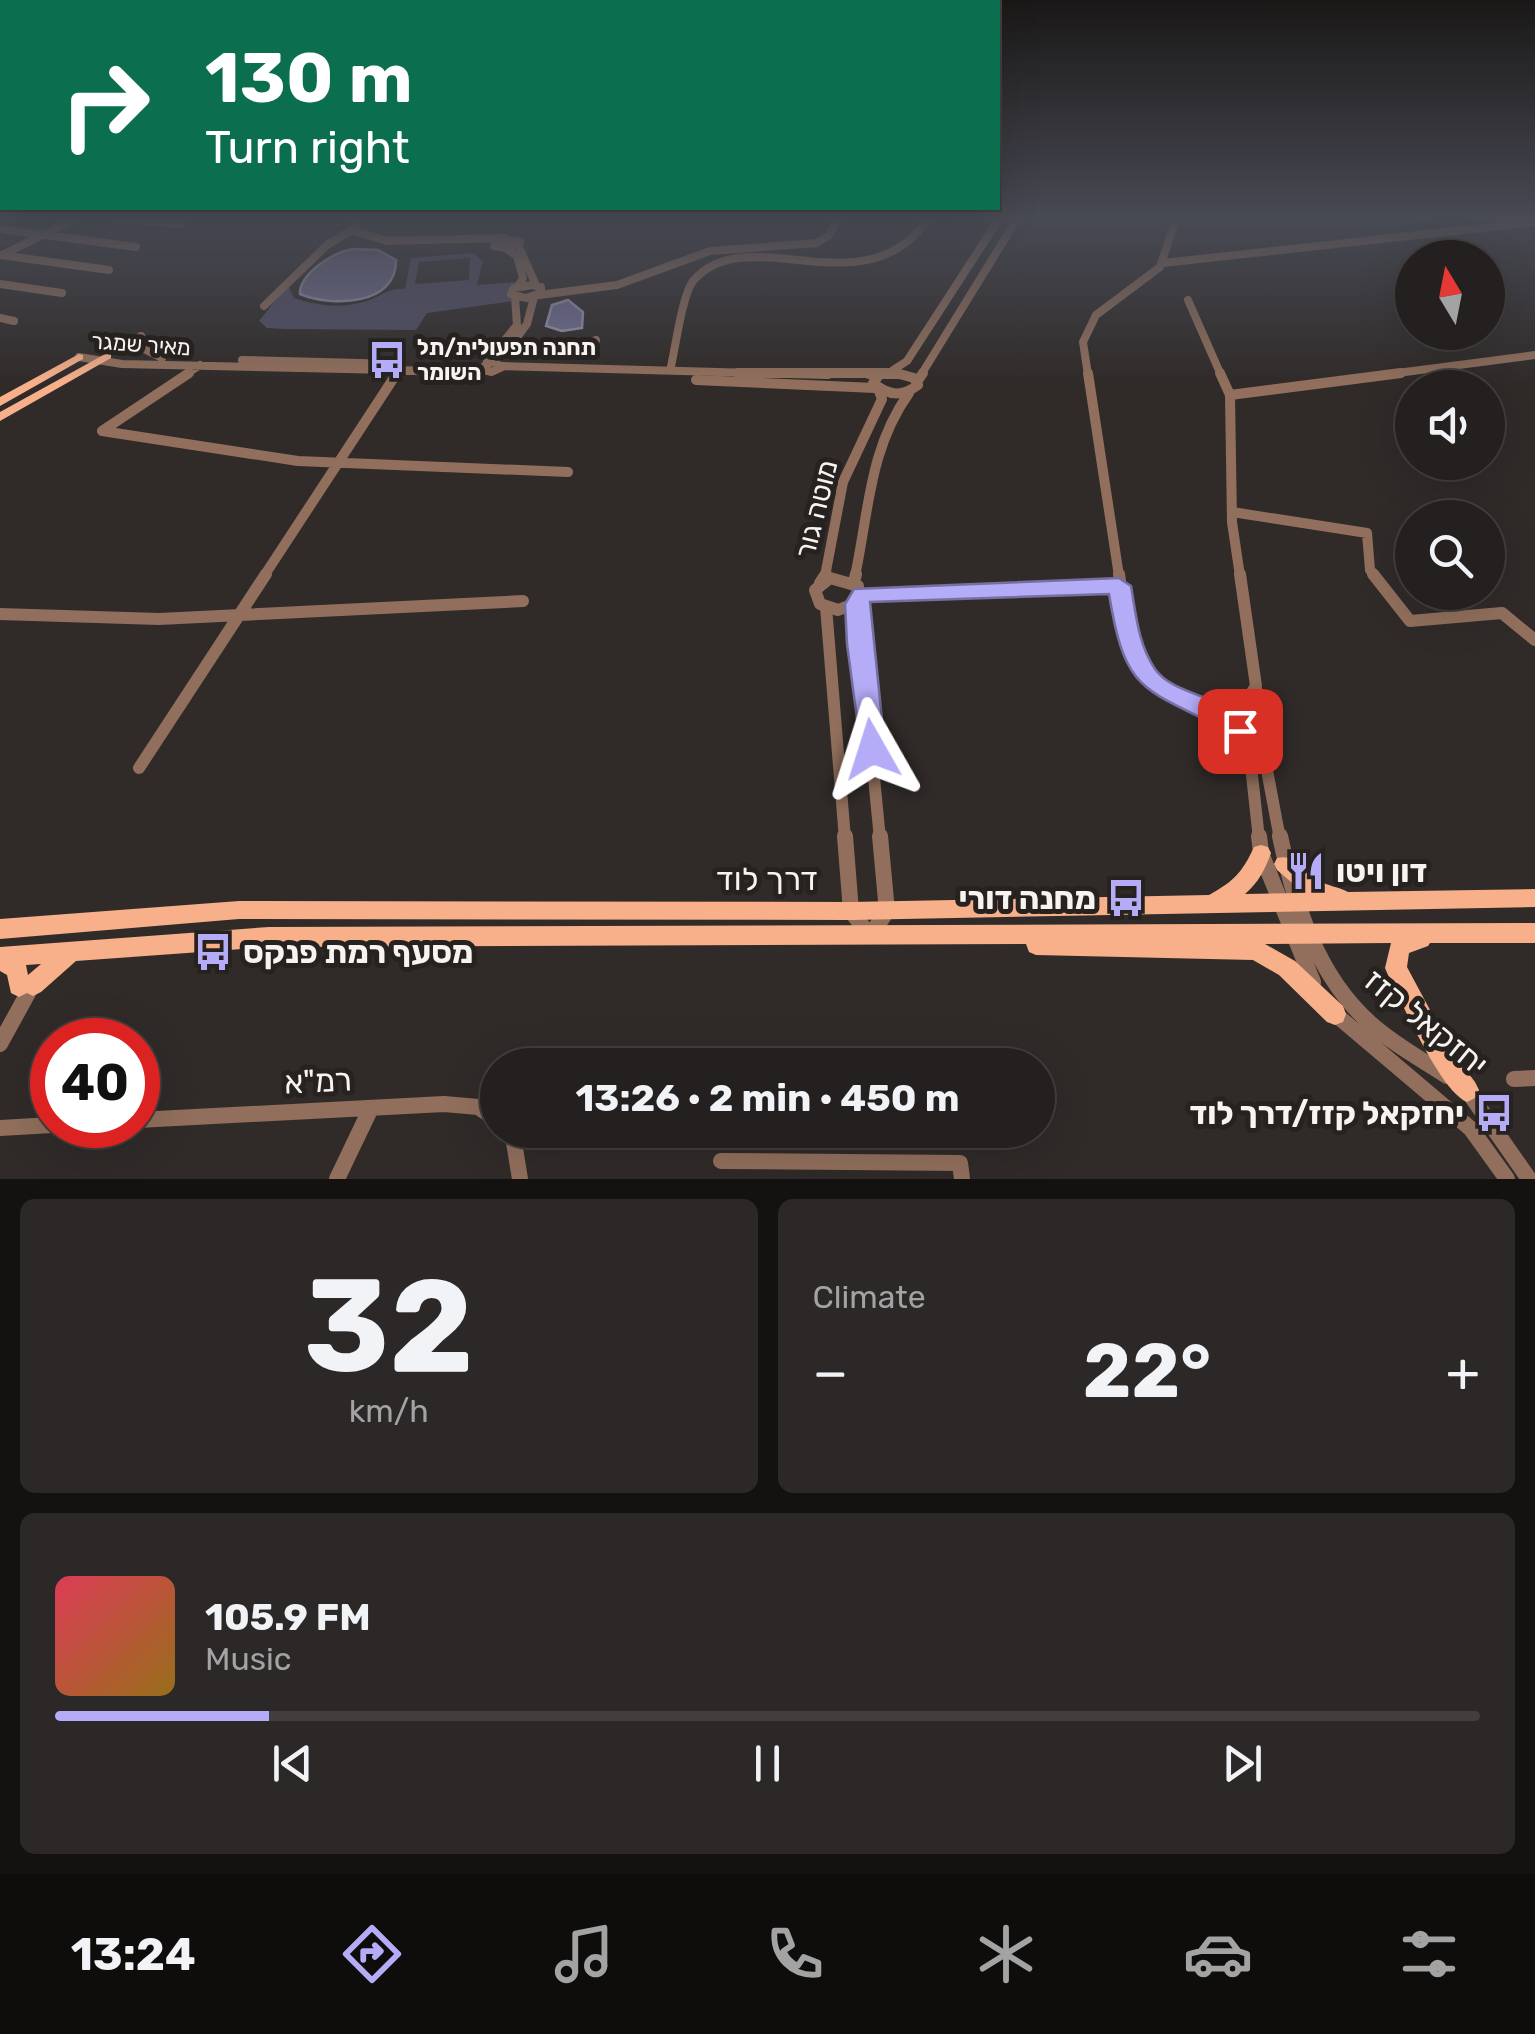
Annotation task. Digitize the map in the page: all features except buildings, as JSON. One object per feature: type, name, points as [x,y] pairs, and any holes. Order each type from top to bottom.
[{"type":"main road","points":[[0,402],[79,357]]},
{"type":"main road","points":[[0,417],[101,359]]},
{"type":"main road","points":[[1212,904],[1246,884],[1256,872],[1261,853]]},
{"type":"main road","points":[[1284,864],[1314,888],[1353,902]]},
{"type":"main road","name":"דרך לוד","points":[[0,929],[239,910],[851,912],[1535,898]]},
{"type":"main road","name":"דרך לוד","points":[[0,958],[83,948],[270,937],[1535,933]]},
{"type":"main road","points":[[1462,934],[1418,940],[1400,947],[1396,968],[1445,1061],[1467,1090]]},
{"type":"main road","points":[[937,936],[1063,947],[1256,950],[1287,968],[1335,1014]]},
{"type":"main road","points":[[0,958],[14,965],[26,985],[59,959],[83,948]]},
{"type":"street","points":[[264,306],[297,274]]},
{"type":"street","points":[[486,367],[518,325],[516,297],[510,292],[518,286],[522,274]]},
{"type":"street","points":[[502,365],[527,324],[537,291],[530,274]]},
{"type":"street","points":[[516,297],[537,291],[617,285],[647,274]]},
{"type":"street","points":[[670,371],[691,283],[700,274]]},
{"type":"street","points":[[883,374],[907,361],[964,274]]},
{"type":"street","points":[[486,367],[883,374],[908,375],[917,382],[983,274]]},
{"type":"street","points":[[1150,274],[1096,315],[1083,342],[1129,642],[1148,679],[1233,722],[1244,723],[1262,744]]},
{"type":"street","points":[[0,284],[62,293]]},
{"type":"street","points":[[518,286],[537,291]]},
{"type":"street","points":[[1188,300],[1230,395],[1226,405],[1232,512],[1262,744],[1289,904]]},
{"type":"street","points":[[0,318],[14,320]]},
{"type":"street","points":[[142,336],[140,347],[162,358]]},
{"type":"street","points":[[512,345],[578,347],[596,340]]},
{"type":"street","points":[[1230,395],[1535,355]]},
{"type":"street","name":"מאיר שמגר","points":[[79,357],[200,366],[486,367],[909,393]]},
{"type":"street","name":"מאיר שמגר","points":[[101,359],[162,358],[398,372],[486,367]]},
{"type":"street","points":[[200,366],[102,431],[217,451],[338,464],[568,472]]},
{"type":"street","points":[[139,768],[398,372]]},
{"type":"street","name":"מוטה גור","points":[[820,583],[827,573],[844,482],[882,399],[873,381],[883,374]]},
{"type":"street","name":"מוטה גור","points":[[854,582],[869,480],[882,442],[917,382]]},
{"type":"street","points":[[1232,512],[1367,533],[1370,570],[1410,620],[1502,613],[1535,640]]},
{"type":"street","points":[[826,607],[851,912],[870,936],[887,911],[860,599],[854,582],[836,578],[820,583],[814,595],[826,607],[844,610],[860,599],[1119,586]]},
{"type":"street","points":[[0,614],[131,620],[523,601]]},
{"type":"street","points":[[1233,722],[1256,686]]},
{"type":"street","points":[[1233,722],[1249,748],[1261,853],[1289,904]]},
{"type":"street","name":"יחזקאל קזז","points":[[1289,904],[1301,934],[1310,977],[1335,1014],[1368,1046],[1445,1100],[1482,1137],[1507,1179]]},
{"type":"street","points":[[0,1043],[52,923]]},
{"type":"street","name":"יחזקאל קזז","points":[[1301,934],[1340,992],[1362,1016],[1467,1090],[1529,1179]]},
{"type":"street","points":[[1514,1079],[1535,1078]]},
{"type":"street","points":[[337,1179],[371,1108]]},
{"type":"street","name":"רמ\"א","points":[[160,1119],[371,1108],[480,1108]]},
{"type":"street","points":[[0,1128],[30,1126]]},
{"type":"street","points":[[515,1148],[520,1179]]},
{"type":"street","points":[[721,1161],[960,1163],[962,1179]]},
{"type":"shaded area","points":[[310,274],[393,274],[386,287],[374,294],[344,301],[300,294]]},
{"type":"shaded area","points":[[408,274],[417,274],[415,284],[469,280],[469,274],[480,274],[477,285],[516,282],[514,301],[427,313],[416,330],[267,328],[259,321],[288,285],[294,298],[330,306],[367,301],[405,289]]},
{"type":"shaded area","points":[[568,300],[583,312],[582,328],[562,331],[546,326],[552,305]]},
{"type":"place","name":"תחנה תפעולית/תל השומר","points":[[387,360]]},
{"type":"place","name":"דון ויטו","points":[[1306,871]]},
{"type":"place","name":"מחנה דורי","points":[[1126,898]]},
{"type":"place","name":"מסעף רמת פנקס","points":[[213,952]]},
{"type":"place","name":"יחזקאל קזז/דרך לוד","points":[[1494,1113]]},
{"type":"route","points":[[872,749],[859,644],[857,604],[862,594],[1119,586],[1129,642],[1148,679],[1233,722],[1240,731]]}]
